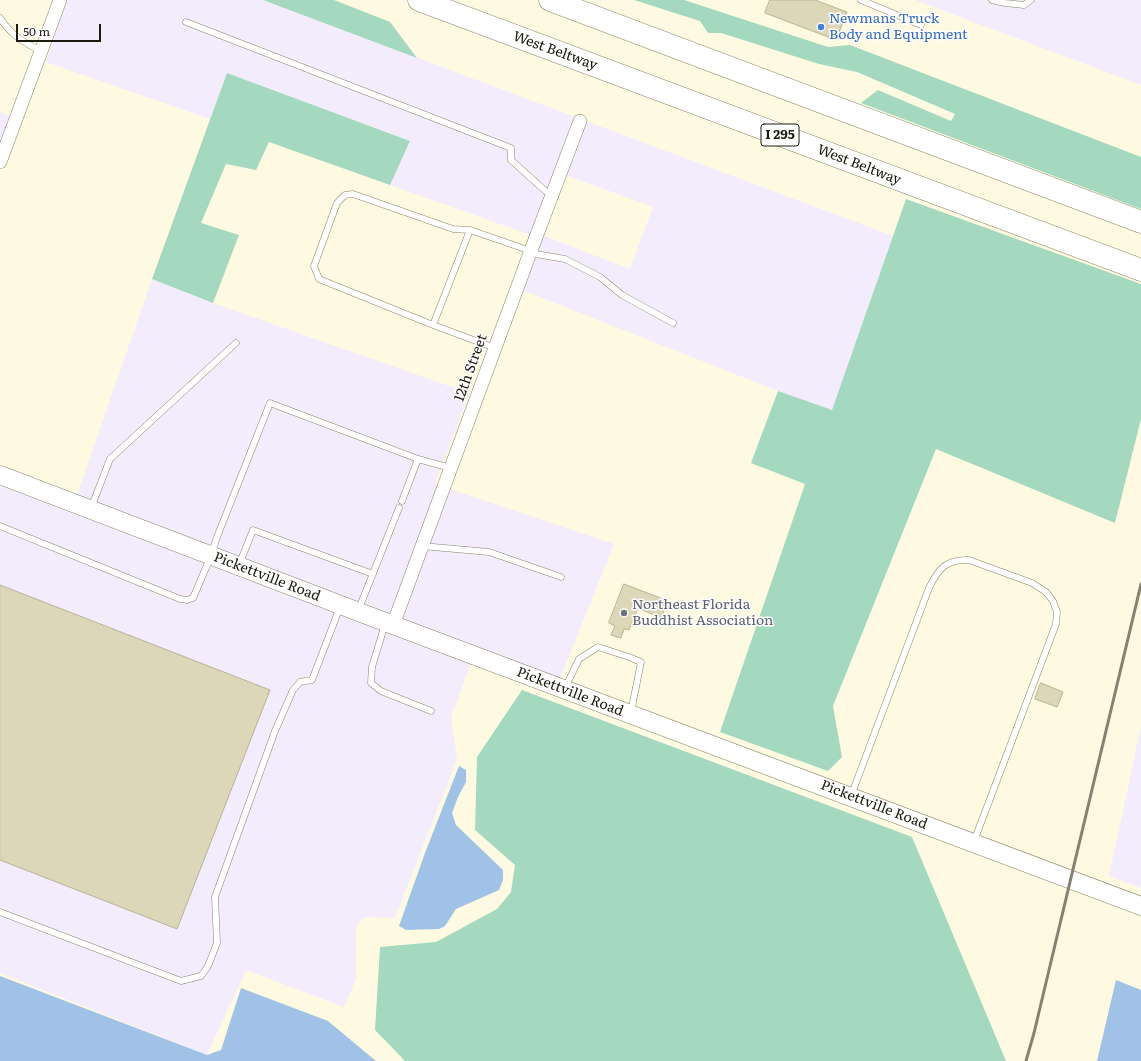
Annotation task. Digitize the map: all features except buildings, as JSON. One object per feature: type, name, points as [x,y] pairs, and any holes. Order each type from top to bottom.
[{"type":"highway","name":"West Beltway","points":[[419,0],[1141,270]]},
{"type":"highway","points":[[550,0],[1141,222]]},
{"type":"street","points":[[1,159],[60,0]]},
{"type":"street","name":"12th Street","points":[[390,624],[422,546],[530,252],[580,121]]},
{"type":"street","name":"Pickettville Road","points":[[0,475],[341,606],[1141,906]]},
{"type":"lane","points":[[861,0],[921,25]]},
{"type":"lane","points":[[992,0],[1024,5],[1031,0]]},
{"type":"lane","points":[[0,18],[17,38],[41,51]]},
{"type":"lane","points":[[186,22],[511,148],[511,160],[551,196]]},
{"type":"lane","points":[[495,348],[433,325],[319,279],[314,266],[336,203],[345,195],[353,194],[453,229],[470,230],[530,252],[565,259],[600,277],[622,295],[673,324]]},
{"type":"lane","points":[[433,325],[470,230]]},
{"type":"lane","points":[[90,510],[110,459],[236,343]]},
{"type":"lane","points":[[0,526],[180,599],[187,600],[193,598],[211,556],[217,537],[270,403],[418,459],[450,468]]},
{"type":"lane","points":[[402,501],[418,459]]},
{"type":"lane","points":[[358,612],[398,508]]},
{"type":"lane","points":[[239,566],[253,530],[373,574]]},
{"type":"lane","points":[[422,546],[489,552],[561,577]]},
{"type":"lane","points":[[851,797],[929,588],[940,570],[949,562],[969,560],[1032,583],[1046,592],[1053,601],[1057,612],[1056,624],[986,806],[974,843]]},
{"type":"lane","points":[[0,912],[181,981],[201,976],[208,966],[217,943],[215,897],[275,731],[293,690],[300,682],[312,680],[341,606]]},
{"type":"lane","points":[[390,624],[372,667],[371,683],[381,691],[430,711]]},
{"type":"lane","points":[[564,690],[579,659],[598,647],[629,657],[641,662],[630,714]]},
{"type":"shaded area","points":[[67,0],[263,0],[893,236],[832,411],[512,286],[531,235],[390,185],[410,141],[227,73],[210,119],[46,62]],"holes":[[[563,174],[653,207],[630,269],[542,235]]]},
{"type":"shaded area","points":[[915,0],[1141,0],[1141,85]]},
{"type":"shaded area","points":[[0,112],[11,116],[0,146]]},
{"type":"shaded area","points":[[152,279],[213,303],[469,393],[435,484],[614,544],[559,681],[76,498]]},
{"type":"shaded area","points":[[0,482],[472,661],[451,717],[457,759],[395,918],[365,917],[356,925],[356,979],[344,1007],[246,970],[207,1055],[0,973]]},
{"type":"shaded area","points":[[1141,726],[1141,888],[1109,876]]},
{"type":"green space","points":[[263,0],[334,0],[390,22],[417,58]]},
{"type":"green space","points":[[634,0],[684,0],[828,47],[850,45],[1141,157],[1141,209],[861,103],[878,90],[951,121],[955,114],[857,72],[819,64],[721,33],[708,33],[700,21]]},
{"type":"green space","points":[[227,73],[410,141],[390,185],[269,142],[256,170],[226,164],[201,223],[239,235],[213,303],[152,279]]},
{"type":"green space","points":[[906,199],[1141,284],[1141,419],[1115,523],[936,449],[833,706],[842,757],[828,771],[720,732],[805,484],[751,463],[778,391],[832,410]]},
{"type":"green space","points":[[522,690],[912,837],[1006,1061],[405,1061],[375,1030],[380,947],[436,942],[497,909],[511,892],[515,865],[475,830],[477,757]]},
{"type":"water","points":[[459,766],[466,770],[466,782],[452,813],[456,825],[503,870],[503,880],[499,890],[456,909],[445,926],[439,929],[406,930],[399,926],[425,853]]},
{"type":"water","points":[[0,976],[207,1055],[221,1050],[241,988],[328,1021],[376,1061],[0,1061]]},
{"type":"water","points":[[1116,980],[1141,990],[1141,1061],[1097,1061]]},
{"type":"railway","points":[[1026,1061],[1034,1033],[1141,584]]},
{"type":"place","name":"Newmans Truck Body and Equipment","points":[[821,27]]},
{"type":"place","name":"Northeast Florida Buddhist Association","points":[[624,613]]}]
